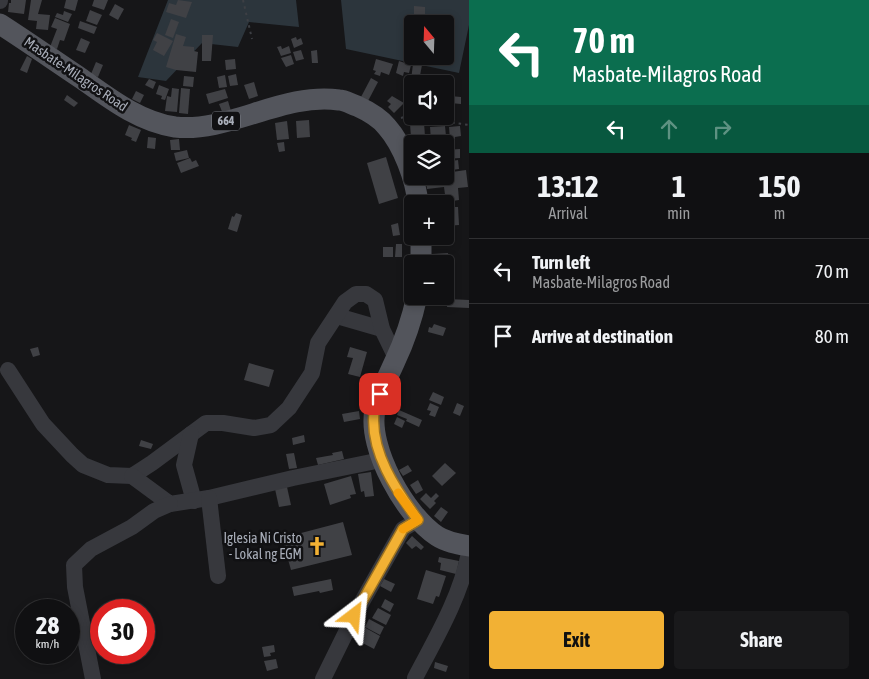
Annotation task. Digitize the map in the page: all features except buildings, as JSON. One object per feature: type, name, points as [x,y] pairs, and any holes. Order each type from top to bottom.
[{"type":"main road","name":"Masbate-Milagros Road","points":[[0,24],[126,109],[153,121],[176,127],[208,126],[312,99],[340,100],[363,109],[382,121],[396,138],[407,161],[416,195]]},
{"type":"main road","points":[[416,305],[412,320],[380,394],[374,413],[381,460],[399,494],[418,520],[437,536],[453,543],[469,546]]},
{"type":"street","points":[[132,476],[206,424],[223,423],[254,428],[271,424],[289,408],[312,373],[318,343],[338,316],[345,302],[356,294],[366,294],[374,300],[382,329],[396,358]]},
{"type":"street","points":[[338,316],[382,329]]},
{"type":"street","points":[[8,370],[43,424],[72,455],[83,464],[108,475],[132,476],[170,504]]},
{"type":"street","points":[[191,434],[184,465],[202,499],[218,576]]},
{"type":"street","points":[[93,679],[75,587],[74,565],[91,549],[132,527],[154,511],[170,504],[202,499],[381,460]]},
{"type":"street","points":[[324,679],[354,616],[403,529],[418,520]]},
{"type":"street","points":[[415,678],[449,613],[467,564],[469,553]]},
{"type":"path","points":[[243,0],[252,39]]},
{"type":"path","points":[[385,125],[407,116],[469,125]]},
{"type":"shaded area","points":[[168,0],[296,0],[299,27],[249,22],[238,47],[202,43],[166,81],[138,77]]},
{"type":"shaded area","points":[[341,0],[469,0],[469,25],[459,73],[421,65],[454,65],[454,15],[404,15],[404,61],[346,49]]},
{"type":"slow traffic","points":[[398,493],[418,520],[403,529]]},
{"type":"place","name":"Iglesia Ni Cristo - Lokal ng EGM","points":[[317,546]]},
{"type":"route","points":[[354,616],[403,529],[418,520],[399,494],[381,460],[374,413],[380,394]]}]
